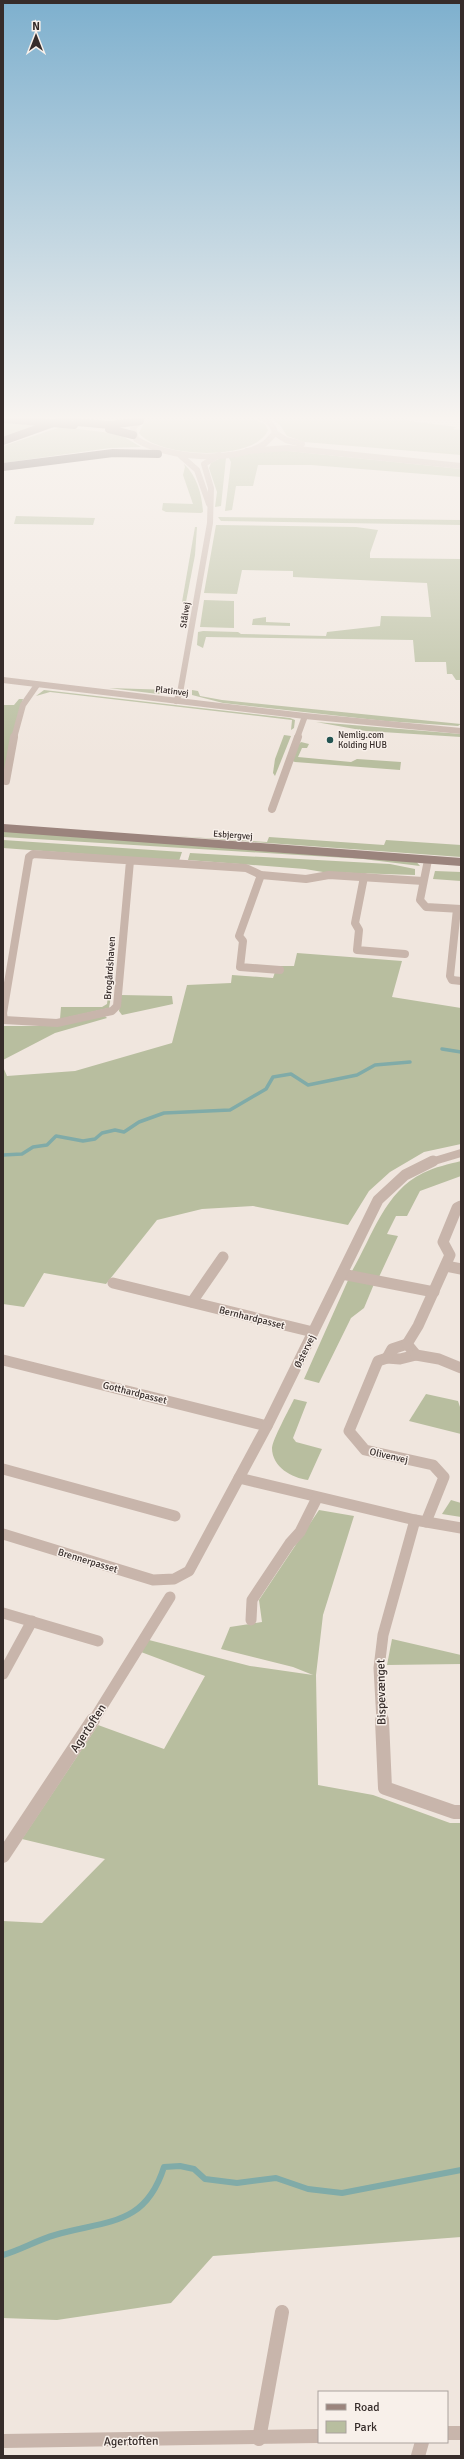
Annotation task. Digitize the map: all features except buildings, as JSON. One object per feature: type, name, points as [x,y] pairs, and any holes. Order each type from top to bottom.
[{"type":"main road","name":"Esbjergvej","points":[[3,828],[461,862]]},
{"type":"street","name":"Stålvej","points":[[176,701],[180,693],[209,531]]},
{"type":"street","name":"Platinvej","points":[[3,680],[305,716],[461,731]]},
{"type":"street","points":[[6,781],[22,708],[28,694],[37,685]]},
{"type":"street","points":[[272,809],[305,716]]},
{"type":"street","name":"Brogårdshaven","points":[[130,861],[117,1006],[112,1011],[58,1023],[4,1020],[3,1013],[29,857],[33,854],[40,853],[130,861],[246,868],[261,875],[306,878],[329,875],[423,881]]},
{"type":"street","points":[[428,860],[420,900],[426,907],[459,909],[450,976],[452,980],[461,981]]},
{"type":"street","points":[[261,875],[239,936],[243,941],[240,967],[280,970]]},
{"type":"street","points":[[364,877],[355,923],[359,930],[357,950],[405,954]]},
{"type":"street","name":"Østervej","points":[[174,1579],[189,1571],[267,1426],[378,1200],[394,1182],[425,1163],[461,1152]]},
{"type":"street","points":[[416,1354],[407,1344],[418,1326],[446,1266],[450,1255],[443,1242],[457,1208],[461,1206]]},
{"type":"street","points":[[192,1302],[223,1256]]},
{"type":"street","points":[[446,1266],[461,1269]]},
{"type":"street","points":[[342,1274],[434,1292]]},
{"type":"street","name":"Bernhardpasset","points":[[113,1283],[313,1332]]},
{"type":"street","name":"Olivenvej","points":[[407,1344],[392,1349],[387,1358],[378,1361],[349,1431],[366,1450],[433,1465],[444,1477],[421,1521]]},
{"type":"street","points":[[387,1358],[400,1359],[416,1354],[439,1359],[461,1368]]},
{"type":"street","name":"Gotthardpasset","points":[[3,1360],[57,1372],[267,1426]]},
{"type":"street","points":[[3,1469],[175,1516]]},
{"type":"street","points":[[239,1478],[317,1498],[421,1521],[461,1528]]},
{"type":"street","points":[[250,1620],[252,1600],[290,1543],[300,1532],[317,1498]]},
{"type":"street","name":"Bispevænget","points":[[421,1521],[383,1635],[379,1668],[385,1788],[454,1812],[461,1812]]},
{"type":"street","name":"Brennerpasset","points":[[3,1534],[153,1580],[174,1579]]},
{"type":"street","name":"Agertoften","points":[[3,1856],[81,1740],[170,1597]]},
{"type":"street","points":[[3,1612],[98,1641]]},
{"type":"street","points":[[3,1674],[32,1621]]},
{"type":"street","points":[[259,2439],[282,2312]]},
{"type":"street","points":[[448,2433],[461,2433]]},
{"type":"street","name":"Agertoften","points":[[3,2441],[259,2439],[318,2436]]},
{"type":"street","points":[[418,2456],[422,2443]]},
{"type":"green space","points":[[194,531],[197,531],[195,555],[186,602],[182,602]]},
{"type":"green space","points":[[215,531],[378,531],[370,553],[370,558],[461,559],[461,680],[456,680],[452,674],[447,674],[446,662],[415,662],[413,640],[206,637],[203,648],[197,645],[198,632],[203,631],[238,632],[241,634],[326,636],[327,632],[380,626],[381,616],[431,617],[427,583],[293,577],[293,571],[242,570],[237,594],[204,593]]},
{"type":"green space","points":[[204,600],[234,601],[234,628],[200,627]]},
{"type":"green space","points":[[266,617],[266,622],[290,623],[290,626],[252,625],[253,619]]},
{"type":"green space","points":[[109,688],[171,690],[158,694]]},
{"type":"green space","points":[[44,690],[290,718],[295,720],[294,728],[291,730],[292,720],[50,692],[36,696]]},
{"type":"green space","points":[[192,690],[198,691],[200,696],[222,700],[461,724],[458,726],[385,721],[223,703],[192,695]]},
{"type":"green space","points":[[19,699],[23,699],[5,769],[3,769],[3,705],[14,705]]},
{"type":"green space","points":[[316,722],[461,734],[461,737],[366,731]]},
{"type":"green space","points":[[284,735],[291,736],[275,776],[273,773],[275,759]]},
{"type":"green space","points":[[301,742],[309,744],[307,748],[302,748],[298,757],[351,762],[357,759],[401,762],[400,770],[292,761],[297,746]]},
{"type":"green space","points":[[3,831],[415,860],[420,866],[363,859],[3,837]]},
{"type":"green space","points":[[158,835],[267,842],[269,837],[384,845],[386,840],[461,845],[461,857]]},
{"type":"green space","points":[[3,840],[182,852],[179,861],[3,848]]},
{"type":"green space","points":[[190,853],[390,864],[415,869],[415,875],[323,872],[305,869],[188,860]]},
{"type":"green space","points":[[435,871],[461,872],[461,881],[433,879]]},
{"type":"green space","points":[[297,953],[402,961],[392,997],[461,1008],[461,1144],[424,1152],[390,1172],[369,1191],[348,1225],[253,1206],[202,1209],[157,1220],[106,1284],[44,1273],[24,1307],[3,1304],[3,1067],[7,1076],[75,1071],[172,1043],[187,985],[231,983],[232,975],[273,978],[275,972],[281,972],[281,966],[294,966]]},
{"type":"green space","points":[[121,995],[172,996],[173,1004],[122,1015],[119,1011]]},
{"type":"green space","points":[[108,996],[111,996],[109,1008],[60,1019],[61,1007],[102,1007],[107,1004]]},
{"type":"green space","points":[[105,1016],[107,1018],[55,1033],[3,1060],[3,1026],[56,1026]]},
{"type":"green space","points":[[461,1161],[461,1176],[420,1191],[407,1216],[396,1216],[387,1234],[398,1236],[379,1277],[352,1271],[381,1216],[399,1191],[410,1181],[423,1173],[437,1167]]},
{"type":"green space","points":[[349,1278],[374,1284],[364,1308],[351,1318],[319,1383],[304,1379]]},
{"type":"green space","points":[[426,1394],[458,1401],[461,1410],[461,1434],[409,1421]]},
{"type":"green space","points":[[294,1399],[307,1402],[293,1438],[296,1442],[322,1449],[308,1480],[296,1477],[284,1470],[275,1461],[273,1455],[272,1448],[275,1438]]},
{"type":"green space","points":[[451,1500],[461,1503],[461,1517],[442,1514]]},
{"type":"green space","points":[[319,1510],[354,1516],[323,1615],[316,1675],[318,1785],[373,1795],[450,1823],[461,1823],[461,2237],[213,2256],[171,2303],[57,2320],[3,2318],[3,1921],[42,1923],[105,1859],[22,1839],[98,1725],[164,1749],[205,1676],[141,1652],[149,1640],[250,1666],[313,1675],[293,1667],[221,1649],[230,1627],[262,1622],[259,1600]]},
{"type":"green space","points":[[392,1639],[461,1655],[461,1664],[387,1665]]},
{"type":"waterway","points":[[442,1049],[461,1052]]},
{"type":"waterway","points":[[3,1155],[22,1154],[33,1147],[47,1145],[56,1136],[83,1141],[95,1139],[102,1133],[115,1130],[124,1132],[139,1122],[164,1113],[230,1110],[266,1089],[273,1077],[291,1074],[308,1085],[357,1075],[375,1065],[410,1062]]},
{"type":"waterway","points":[[3,2255],[48,2237],[107,2223],[122,2218],[135,2211],[146,2201],[156,2187],[164,2167],[180,2166],[194,2169],[205,2179],[237,2183],[276,2178],[308,2189],[342,2193],[461,2170]]},
{"type":"place","name":"Nemlig.com Kolding HUB","points":[[330,740]]}]
